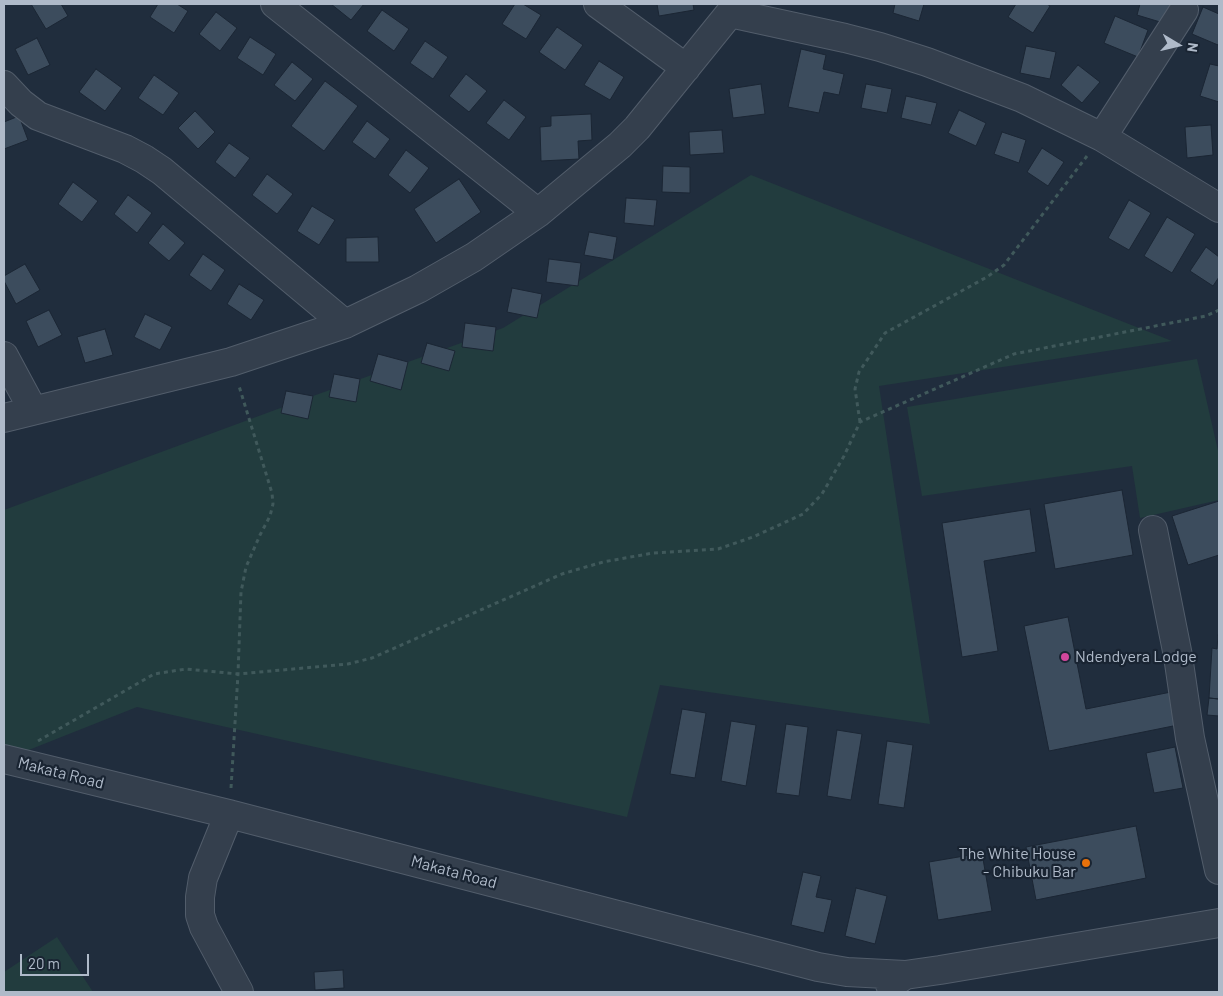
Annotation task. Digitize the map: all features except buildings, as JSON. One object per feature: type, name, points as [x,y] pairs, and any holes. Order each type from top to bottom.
[{"type":"street","points":[[275,4],[538,212]]},
{"type":"street","points":[[598,4],[686,68]]},
{"type":"street","points":[[4,418],[231,362],[345,324],[418,289],[474,257],[538,212],[620,145],[638,128],[732,8],[880,47],[927,62],[1022,98],[1102,137],[1219,208]]},
{"type":"street","points":[[1102,137],[1184,10]]},
{"type":"street","points":[[4,85],[21,103],[38,116],[125,150],[144,159],[162,171],[345,324]]},
{"type":"street","points":[[4,356],[33,410]]},
{"type":"street","points":[[1153,530],[1178,656],[1190,738],[1219,870]]},
{"type":"street","name":"Makata Road","points":[[5,759],[229,814],[818,967],[847,972],[905,975]]},
{"type":"street","points":[[229,814],[203,878],[200,915],[204,927],[239,992]]},
{"type":"street","points":[[879,992],[905,975],[969,966],[1219,923]]},
{"type":"path","points":[[5,759],[154,674],[186,669],[238,674],[348,664],[372,658],[562,574],[603,562],[652,553],[718,548],[753,537],[803,514],[822,494],[844,456],[860,422],[856,389],[859,372],[885,333],[987,277],[1004,265],[1102,137]]},
{"type":"path","points":[[860,422],[1014,354],[1206,316],[1219,310]]},
{"type":"path","points":[[229,814],[241,592],[246,567],[270,516],[273,504],[272,492],[231,362]]},
{"type":"green space","points":[[751,175],[1172,341],[879,386],[930,724],[660,685],[627,817],[137,707],[4,759],[4,510],[503,328]]},
{"type":"green space","points":[[1197,359],[1219,455],[1219,500],[1140,518],[1132,466],[922,496],[907,407]]},
{"type":"green space","points":[[57,937],[93,992],[4,992],[4,972]]},
{"type":"place","name":"Ndendyera Lodge","points":[[1065,657]]},
{"type":"place","name":"The White House - Chibuku Bar","points":[[1086,863]]}]
